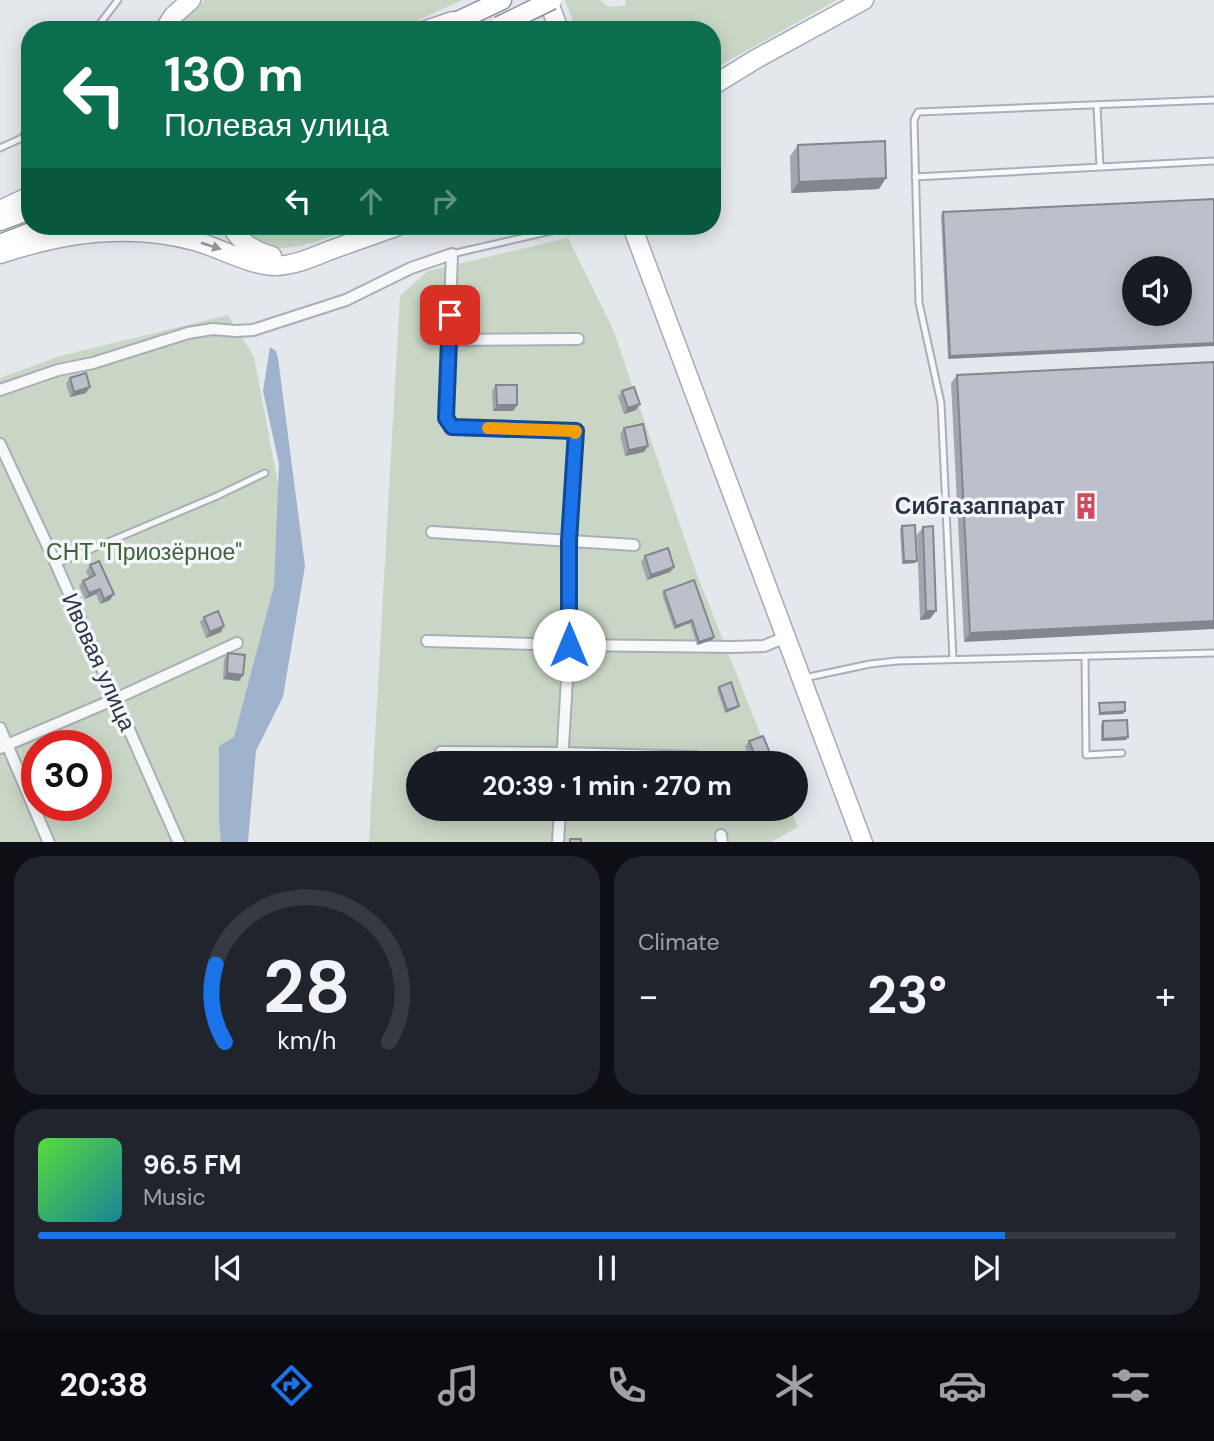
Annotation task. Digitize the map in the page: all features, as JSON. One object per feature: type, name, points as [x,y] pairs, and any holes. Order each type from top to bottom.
[{"type":"main road","points":[[160,21],[177,0]]},
{"type":"main road","points":[[170,21],[191,0]]},
{"type":"main road","points":[[838,13],[857,0]]},
{"type":"main road","points":[[721,80],[864,0]]},
{"type":"main road","points":[[457,21],[496,3]]},
{"type":"main road","points":[[534,21],[556,17]]},
{"type":"main road","points":[[454,21],[463,18]]},
{"type":"main road","points":[[721,75],[756,59]]},
{"type":"main road","points":[[0,210],[21,200]]},
{"type":"main road","points":[[0,221],[21,213]]},
{"type":"main road","points":[[0,244],[24,235]]},
{"type":"main road","points":[[0,254],[70,235]]},
{"type":"main road","points":[[159,235],[190,239],[261,264],[281,265],[304,260],[374,235]]},
{"type":"main road","points":[[238,235],[252,249],[279,257],[296,255],[366,235]]},
{"type":"main road","points":[[624,235],[716,478],[748,535]]},
{"type":"main road","points":[[635,235],[863,842]]},
{"type":"main road","points":[[645,235],[732,466],[748,535]]},
{"type":"street","points":[[0,390],[58,370],[93,363],[188,333],[213,329],[253,330],[346,300],[411,268],[452,254],[446,418],[452,427],[576,431],[569,541],[569,645],[563,751]]},
{"type":"street","points":[[449,340],[578,339]]},
{"type":"street","name":"Ивовая улица","points":[[0,444],[56,564],[178,842]]},
{"type":"street","points":[[432,532],[634,545]]},
{"type":"street","points":[[427,641],[733,647],[764,646],[786,637]]},
{"type":"street","points":[[4,746],[237,643]]},
{"type":"street","points":[[0,727],[4,746],[49,842]]},
{"type":"street","points":[[558,842],[559,821]]},
{"type":"lane","points":[[102,21],[118,0]]},
{"type":"lane","points":[[953,659],[941,403],[919,303],[914,120],[918,112],[1214,100]]},
{"type":"lane","points":[[1097,106],[1100,167]]},
{"type":"lane","points":[[0,148],[21,138]]},
{"type":"lane","points":[[915,177],[1214,161]]},
{"type":"lane","points":[[452,254],[534,235]]},
{"type":"lane","points":[[56,564],[265,473]]},
{"type":"lane","points":[[801,679],[897,661],[1214,653]]},
{"type":"lane","points":[[1085,656],[1086,755],[1122,753]]},
{"type":"green space","points":[[205,0],[462,0],[416,21],[181,21],[190,10]]},
{"type":"green space","points":[[565,0],[600,0],[612,7],[626,5],[625,0],[837,0],[721,65],[721,21],[573,21]]},
{"type":"green space","points":[[248,235],[336,235],[305,245],[276,248],[263,245]]},
{"type":"green space","points":[[568,238],[613,329],[696,572],[767,751],[406,751],[406,821],[795,821],[798,827],[771,842],[369,842],[400,296],[428,271]]},
{"type":"green space","name":"СНТ \"Приозёрное\"","points":[[228,315],[254,357],[292,558],[235,842],[0,842],[0,378],[60,356]]},
{"type":"water","points":[[270,347],[276,351],[278,358],[305,566],[283,697],[256,751],[248,842],[221,842],[219,746],[234,737],[274,586],[279,464],[263,391]]},
{"type":"building","points":[[885,141],[886,178],[799,182],[798,145]]},
{"type":"building","points":[[1214,199],[1214,343],[950,356],[943,212]]},
{"type":"building","name":"Сибгазаппарат","points":[[1214,362],[1214,621],[970,633],[957,375]]},
{"type":"building","points":[[86,373],[90,387],[74,392],[70,378]]},
{"type":"building","points":[[496,385],[517,385],[517,405],[497,405]]},
{"type":"building","points":[[634,387],[640,404],[628,408],[622,391]]},
{"type":"building","points":[[643,424],[648,446],[629,450],[624,428]]},
{"type":"building","points":[[915,525],[917,561],[904,561],[902,526]]},
{"type":"building","points":[[933,526],[936,611],[926,611],[923,527]]},
{"type":"building","points":[[668,548],[674,567],[651,575],[645,556]]},
{"type":"building","points":[[99,561],[114,594],[104,599],[100,589],[89,593],[83,581],[95,575],[90,565]]},
{"type":"building","points":[[694,580],[714,637],[699,642],[692,620],[676,626],[664,591]]},
{"type":"building","points":[[218,611],[224,626],[210,632],[204,617]]},
{"type":"building","points":[[228,653],[245,655],[243,675],[227,673]]},
{"type":"building","points":[[731,682],[739,706],[727,710],[719,687]]},
{"type":"building","points":[[1125,702],[1125,711],[1100,713],[1099,703]]},
{"type":"building","points":[[1127,720],[1128,737],[1103,739],[1103,721]]},
{"type":"building","points":[[763,736],[769,751],[753,751],[749,741]]},
{"type":"building","points":[[570,839],[581,839],[581,842],[570,842]]},
{"type":"slow traffic","points":[[488,428],[576,431],[575,433]]},
{"type":"place","name":"Сибгазаппарат","points":[[1086,506]]},
{"type":"route","points":[[450,315],[446,418],[452,427],[576,431],[569,541],[569,645]]}]
